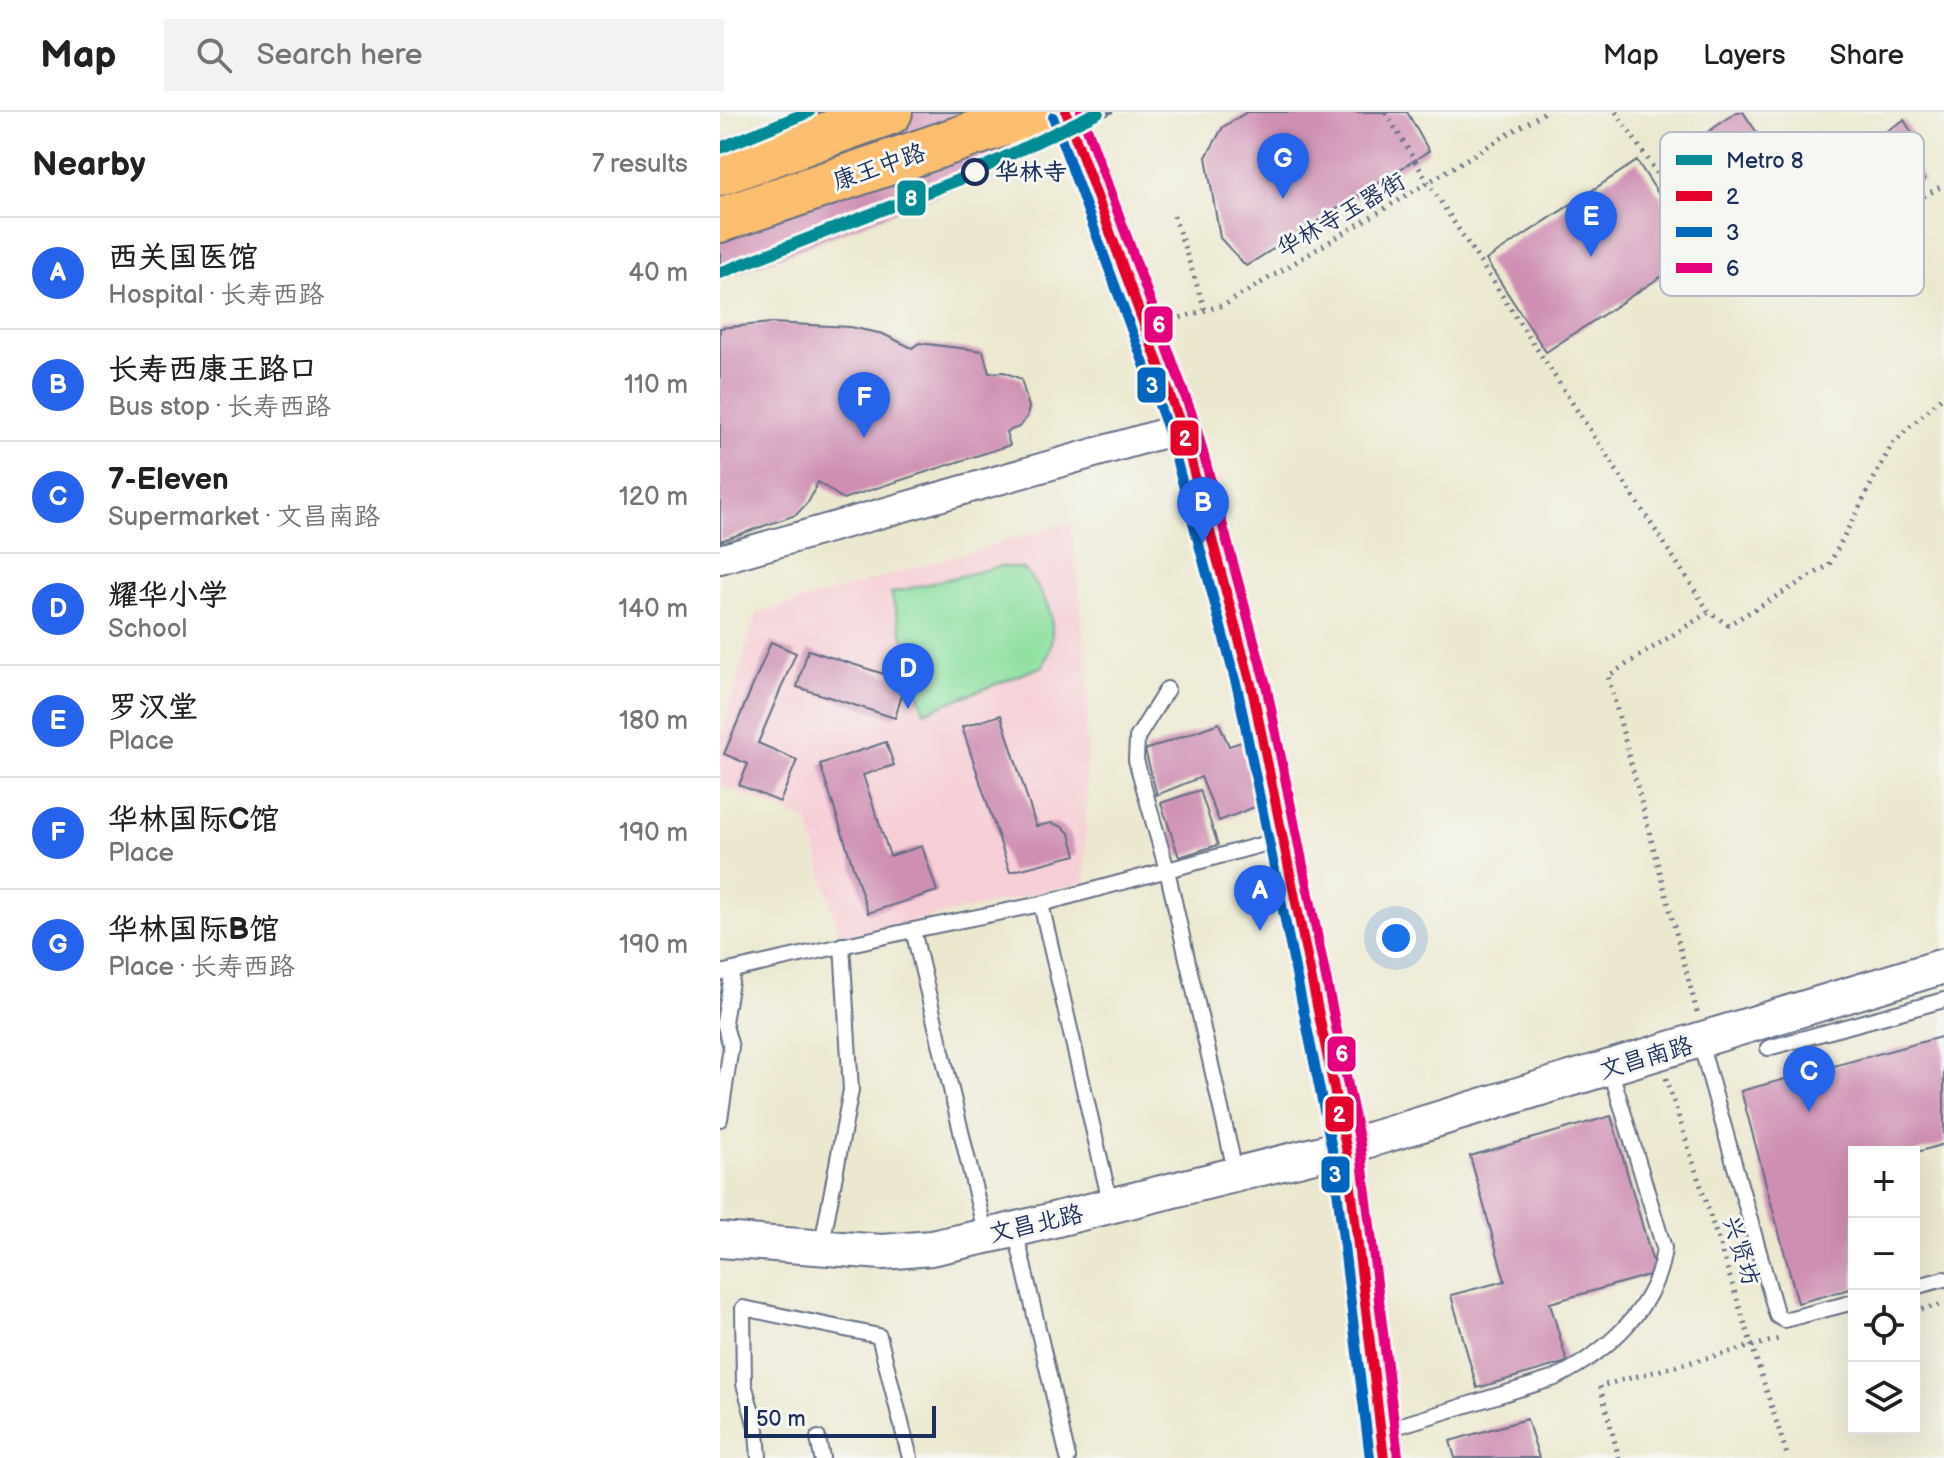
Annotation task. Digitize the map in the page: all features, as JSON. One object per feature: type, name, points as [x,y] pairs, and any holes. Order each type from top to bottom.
[{"type":"main road","name":"康王中路","points":[[720,173],[890,112]]},
{"type":"main road","name":"康王中路","points":[[720,220],[1038,112]]},
{"type":"street","points":[[1066,112],[1182,428],[1252,688],[1346,1147],[1383,1445]]},
{"type":"street","points":[[720,559],[1182,428]]},
{"type":"street","name":"文昌南路","points":[[1346,1147],[1944,966]]},
{"type":"street","name":"文昌北路","points":[[720,1240],[883,1252],[931,1248],[1346,1147]]},
{"type":"lane","points":[[1167,689],[1137,738],[1136,760],[1167,870],[1236,1175]]},
{"type":"lane","points":[[720,1119],[731,1047],[724,1022],[726,972],[1041,904],[1284,839]]},
{"type":"lane","points":[[1041,904],[1111,1206]]},
{"type":"lane","points":[[913,930],[1068,1458]]},
{"type":"lane","points":[[821,1249],[851,1090],[842,945]]},
{"type":"lane","points":[[1768,1048],[1944,1000]]},
{"type":"lane","points":[[1702,1041],[1777,1316],[1784,1320],[1848,1304]]},
{"type":"lane","points":[[1383,1445],[1574,1369],[1605,1346],[1647,1302],[1662,1269],[1664,1248],[1610,1068]]},
{"type":"lane","points":[[1920,1285],[1944,1279]]},
{"type":"lane","points":[[759,1458],[757,1430],[744,1384],[743,1308],[879,1336],[910,1458]]},
{"type":"lane","points":[[818,1438],[822,1458]]},
{"type":"path","name":"华林寺玉器街","points":[[1145,329],[1226,304],[1545,112]]},
{"type":"path","points":[[1616,112],[1660,178]]},
{"type":"path","points":[[1386,113],[1429,184],[1709,612],[1728,625],[1829,565],[1892,444],[1944,395]]},
{"type":"path","points":[[1924,196],[1944,185]]},
{"type":"path","points":[[1174,216],[1205,310]]},
{"type":"path","points":[[1702,1041],[1608,676],[1709,612]]},
{"type":"path","name":"兴贤坊","points":[[1658,1055],[1788,1458]]},
{"type":"path","points":[[1920,1310],[1944,1304]]},
{"type":"path","points":[[1619,1458],[1600,1386],[1782,1339]]},
{"type":"shaded area","points":[[1072,522],[1088,678],[1085,883],[841,937],[807,820],[720,785],[720,741],[756,614]]},
{"type":"green space","points":[[1001,566],[1024,569],[1046,603],[1052,639],[1043,666],[924,712],[891,593]]},
{"type":"building","name":"华林寺","points":[[792,112],[1113,112],[944,193],[720,280],[720,141]]},
{"type":"building","points":[[1247,112],[1407,112],[1429,151],[1246,266],[1220,238],[1206,157],[1223,127]]},
{"type":"building","points":[[1737,112],[1743,112],[1756,132],[1708,132]]},
{"type":"building","points":[[1904,120],[1912,132],[1885,132]]},
{"type":"building","points":[[1637,161],[1660,196],[1660,277],[1546,352],[1486,260]]},
{"type":"building","points":[[771,323],[850,327],[883,334],[912,348],[919,343],[983,351],[989,373],[1004,372],[1021,379],[1029,407],[1027,417],[1019,427],[1006,432],[1010,445],[843,499],[818,482],[809,501],[796,515],[720,541],[720,328]]},
{"type":"building","points":[[771,642],[796,653],[758,743],[797,760],[780,802],[739,785],[748,764],[724,754]]},
{"type":"building","points":[[808,650],[906,681],[895,718],[797,687]]},
{"type":"building","points":[[1001,715],[1036,826],[1052,823],[1063,827],[1070,834],[1076,855],[1010,872],[962,727]]},
{"type":"building","points":[[1219,723],[1229,746],[1241,742],[1265,803],[1219,821],[1201,777],[1157,795],[1145,750]]},
{"type":"building","points":[[886,742],[894,765],[863,775],[890,856],[922,846],[937,891],[868,913],[820,764]]},
{"type":"building","points":[[1200,790],[1218,845],[1179,857],[1161,803]]},
{"type":"building","points":[[1944,1036],[1944,1144],[1920,1151],[1920,1146],[1848,1146],[1848,1290],[1798,1303],[1741,1091]]},
{"type":"building","points":[[1611,1116],[1656,1273],[1550,1303],[1567,1362],[1477,1388],[1451,1295],[1505,1281],[1470,1156]]},
{"type":"building","points":[[1527,1419],[1539,1458],[1455,1458],[1450,1441]]},
{"type":"metro line","name":"8","points":[[720,148],[809,112]]},
{"type":"metro line","name":"8","points":[[720,273],[958,180],[1098,112]]},
{"type":"transit line","name":"2","points":[[1066,112],[1182,428],[1252,688],[1346,1147],[1384,1458]]},
{"type":"transit line","name":"6","points":[[1081,112],[1195,423],[1266,685],[1360,1144],[1398,1456]]},
{"type":"transit line","name":"3","points":[[1053,117],[1169,432],[1238,691],[1332,1149],[1370,1458]]},
{"type":"place","name":"华林寺","points":[[975,172]]},
{"type":"place","name":"华林国际B馆","points":[[1283,199]]},
{"type":"place","name":"罗汉堂","points":[[1591,257]]},
{"type":"place","name":"华林国际C馆","points":[[864,438]]},
{"type":"place","name":"长寿西康王路口","points":[[1203,543]]},
{"type":"place","name":"耀华小学","points":[[908,709]]},
{"type":"place","name":"西关国医馆","points":[[1260,931]]},
{"type":"place","name":"7-Eleven","points":[[1809,1112]]}]
